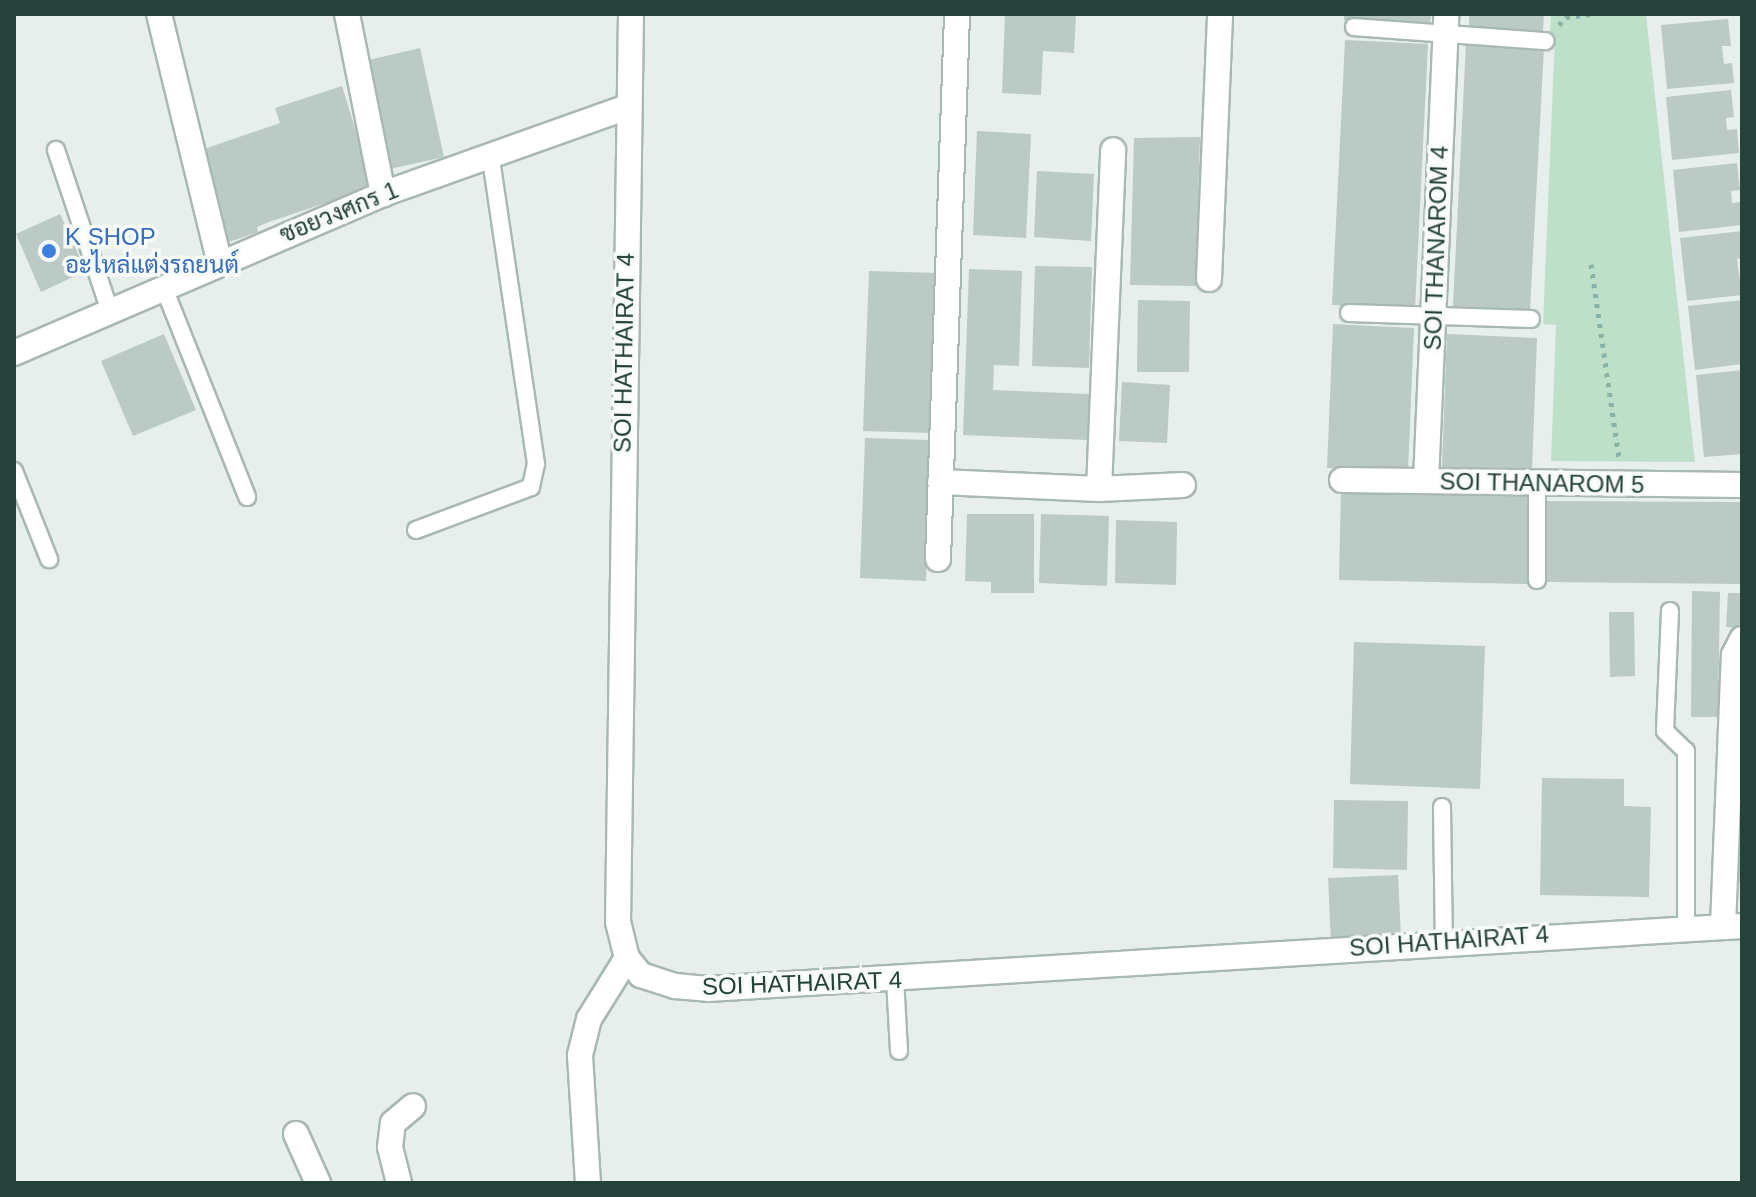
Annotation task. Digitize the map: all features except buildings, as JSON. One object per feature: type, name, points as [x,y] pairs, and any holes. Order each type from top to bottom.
[{"type":"street","points":[[159,14],[219,261]]},
{"type":"street","points":[[347,14],[383,194]]},
{"type":"street","name":"SOI HATHAIRAT 4","points":[[631,14],[627,107],[618,922],[627,958],[641,975],[697,988],[895,979],[1732,926]]},
{"type":"street","points":[[938,559],[957,14]]},
{"type":"street","points":[[1209,279],[1220,14]]},
{"type":"street","name":"SOI THANAROM 4","points":[[1426,481],[1446,23]]},
{"type":"street","name":"ซอยวงศกร 1","points":[[14,353],[219,261],[383,194],[490,153],[627,107]]},
{"type":"street","points":[[1099,489],[1113,150]]},
{"type":"street","name":"SOI THANAROM 5","points":[[1342,480],[1742,485]]},
{"type":"street","points":[[940,482],[1099,489],[1183,485]]},
{"type":"street","points":[[1732,926],[1736,729],[1734,655],[1742,639]]},
{"type":"street","points":[[588,1183],[580,1055],[589,1019],[627,958]]},
{"type":"street","points":[[399,1183],[390,1147],[393,1123],[413,1106]]},
{"type":"street","points":[[296,1134],[318,1183]]},
{"type":"lane","points":[[1354,27],[1446,23],[1545,41]]},
{"type":"lane","points":[[56,150],[110,311]]},
{"type":"lane","points":[[416,530],[531,487],[536,464],[490,153]]},
{"type":"lane","points":[[164,288],[247,497]]},
{"type":"lane","points":[[1349,313],[1531,319]]},
{"type":"lane","points":[[14,471],[49,559]]},
{"type":"lane","points":[[1537,483],[1537,580]]},
{"type":"lane","points":[[1670,611],[1665,731],[1686,751],[1686,927]]},
{"type":"lane","points":[[1442,807],[1444,942]]},
{"type":"lane","points":[[895,979],[899,1051]]},
{"type":"path","points":[[1545,41],[1566,17],[1590,14]]},
{"type":"path","points":[[1591,264],[1625,484]]},
{"type":"green space","points":[[1551,14],[1646,14],[1695,462],[1551,461],[1556,325],[1543,324],[1555,35],[1550,34]]},
{"type":"place","name":"K SHOP อะไหล่แต่งรถยนต์","points":[[49,251]]}]
